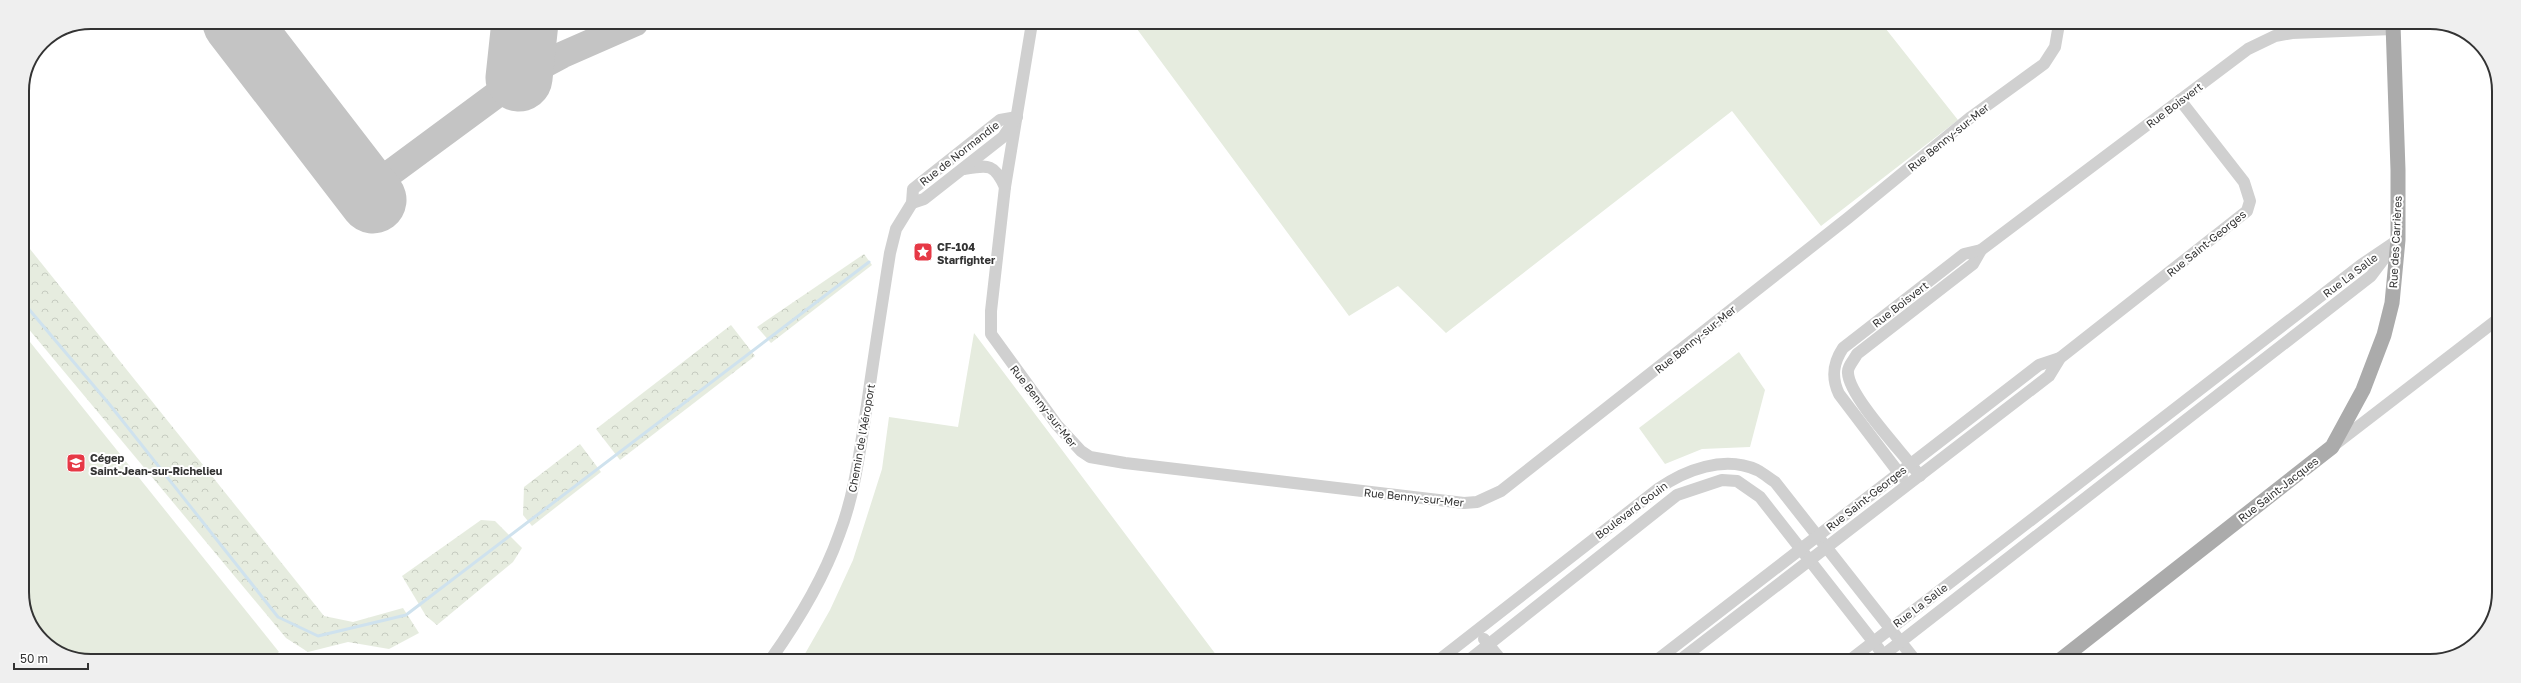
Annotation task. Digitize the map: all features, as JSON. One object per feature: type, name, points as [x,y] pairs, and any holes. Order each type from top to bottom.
[{"type":"main road","name":"Rue des Carrières","points":[[2332,447],[2363,390],[2384,335],[2392,303],[2398,240],[2398,170],[2393,29]]},
{"type":"main road","name":"Rue Saint-Jacques","points":[[2068,654],[2332,447]]},
{"type":"street","name":"Rue Benny-sur-Mer","points":[[1031,29],[1005,187],[991,311],[992,334],[1057,425],[1081,451],[1090,457],[1125,463],[1464,503],[1477,502],[1501,491],[1848,218],[1971,117],[2044,64],[2055,47],[2058,29]]},
{"type":"street","name":"Rue Boisvert","points":[[1847,371],[1857,354],[1973,264],[1981,250],[2248,49],[2275,36],[2292,33],[2359,29]]},
{"type":"street","name":"Rue Saint-Georges","points":[[1665,654],[1898,472],[2039,365],[2060,358],[2247,211],[2250,201],[2244,182],[2180,100]]},
{"type":"street","name":"Rue de Normandie","points":[[1017,117],[1002,137],[924,200],[912,203],[913,189],[1000,120],[1017,117]]},
{"type":"street","points":[[944,164],[958,172],[984,166],[993,168],[999,173],[1005,187]]},
{"type":"street","name":"Chemin de l'Aéroport","points":[[774,654],[793,627],[820,581],[840,535],[852,490],[861,443],[890,253],[896,229],[912,203]]},
{"type":"street","name":"Rue La Salle","points":[[1858,654],[2361,265],[2398,240]]},
{"type":"street","name":"Rue La Salle","points":[[1888,654],[1900,641],[2371,276],[2398,240]]},
{"type":"street","name":"Rue Boisvert","points":[[1908,485],[1839,394],[1834,383],[1835,360],[1843,348],[1964,254],[1981,250]]},
{"type":"street","name":"Rue Saint-Jacques","points":[[2332,447],[2492,324]]},
{"type":"street","points":[[2244,356],[2252,367]]},
{"type":"street","name":"Rue Saint-Georges","points":[[1687,654],[2049,376],[2060,358]]},
{"type":"street","points":[[1834,371],[1847,371],[1849,383],[1864,405],[1920,476]]},
{"type":"street","points":[[2115,454],[2125,467]]},
{"type":"street","name":"Boulevard Gouin","points":[[1447,654],[1644,499],[1674,478],[1702,467],[1727,464],[1758,470],[1774,482],[1910,654]]},
{"type":"street","points":[[1702,467],[1708,483]]},
{"type":"street","name":"Boulevard Gouin","points":[[1479,654],[1488,644],[1677,495],[1708,483],[1722,480],[1737,481],[1760,497],[1874,642],[1880,654]]},
{"type":"street","points":[[1644,499],[1655,512]]},
{"type":"street","points":[[1991,551],[2001,564]]},
{"type":"street","points":[[1477,630],[1496,654]]},
{"type":"street","points":[[1466,639],[1474,654]]},
{"type":"street","name":"Rue Saint-Georges","points":[[1676,646],[1680,654]]},
{"type":"green space","points":[[1137,29],[1886,29],[1958,120],[1821,226],[1732,111],[1446,333],[1398,286],[1349,316]]},
{"type":"green space","points":[[29,248],[324,616],[353,622],[403,608],[419,633],[389,649],[348,642],[308,652],[286,638],[29,329]]},
{"type":"green space","points":[[864,254],[872,265],[771,343],[757,327]]},
{"type":"green space","points":[[731,325],[755,356],[620,460],[596,429]]},
{"type":"green space","points":[[974,333],[1215,654],[805,654],[830,610],[853,560],[882,469],[889,417],[958,427]]},
{"type":"green space","name":"Cégep Saint-Jean-sur-Richelieu","points":[[29,341],[279,652],[276,654],[92,654],[75,652],[64,648],[47,636],[42,630],[32,612],[29,596]]},
{"type":"green space","points":[[1739,352],[1765,390],[1750,447],[1702,449],[1665,464],[1639,428]]},
{"type":"green space","points":[[580,444],[601,472],[532,526],[523,515],[524,487]]},
{"type":"green space","points":[[481,520],[495,521],[522,548],[513,562],[437,625],[426,616],[402,576]]},
{"type":"waterway","points":[[29,309],[110,405],[278,617],[318,636],[406,615],[869,262]]},
{"type":"taxiway","points":[[366,191],[519,78],[562,55],[621,29]]},
{"type":"runway","points":[[241,29],[373,200]]},
{"type":"runway","points":[[519,78],[524,29]]},
{"type":"place","name":"CF-104 Starfighter","points":[[923,252]]},
{"type":"place","name":"Cégep Saint-Jean-sur-Richelieu","points":[[76,463]]}]
